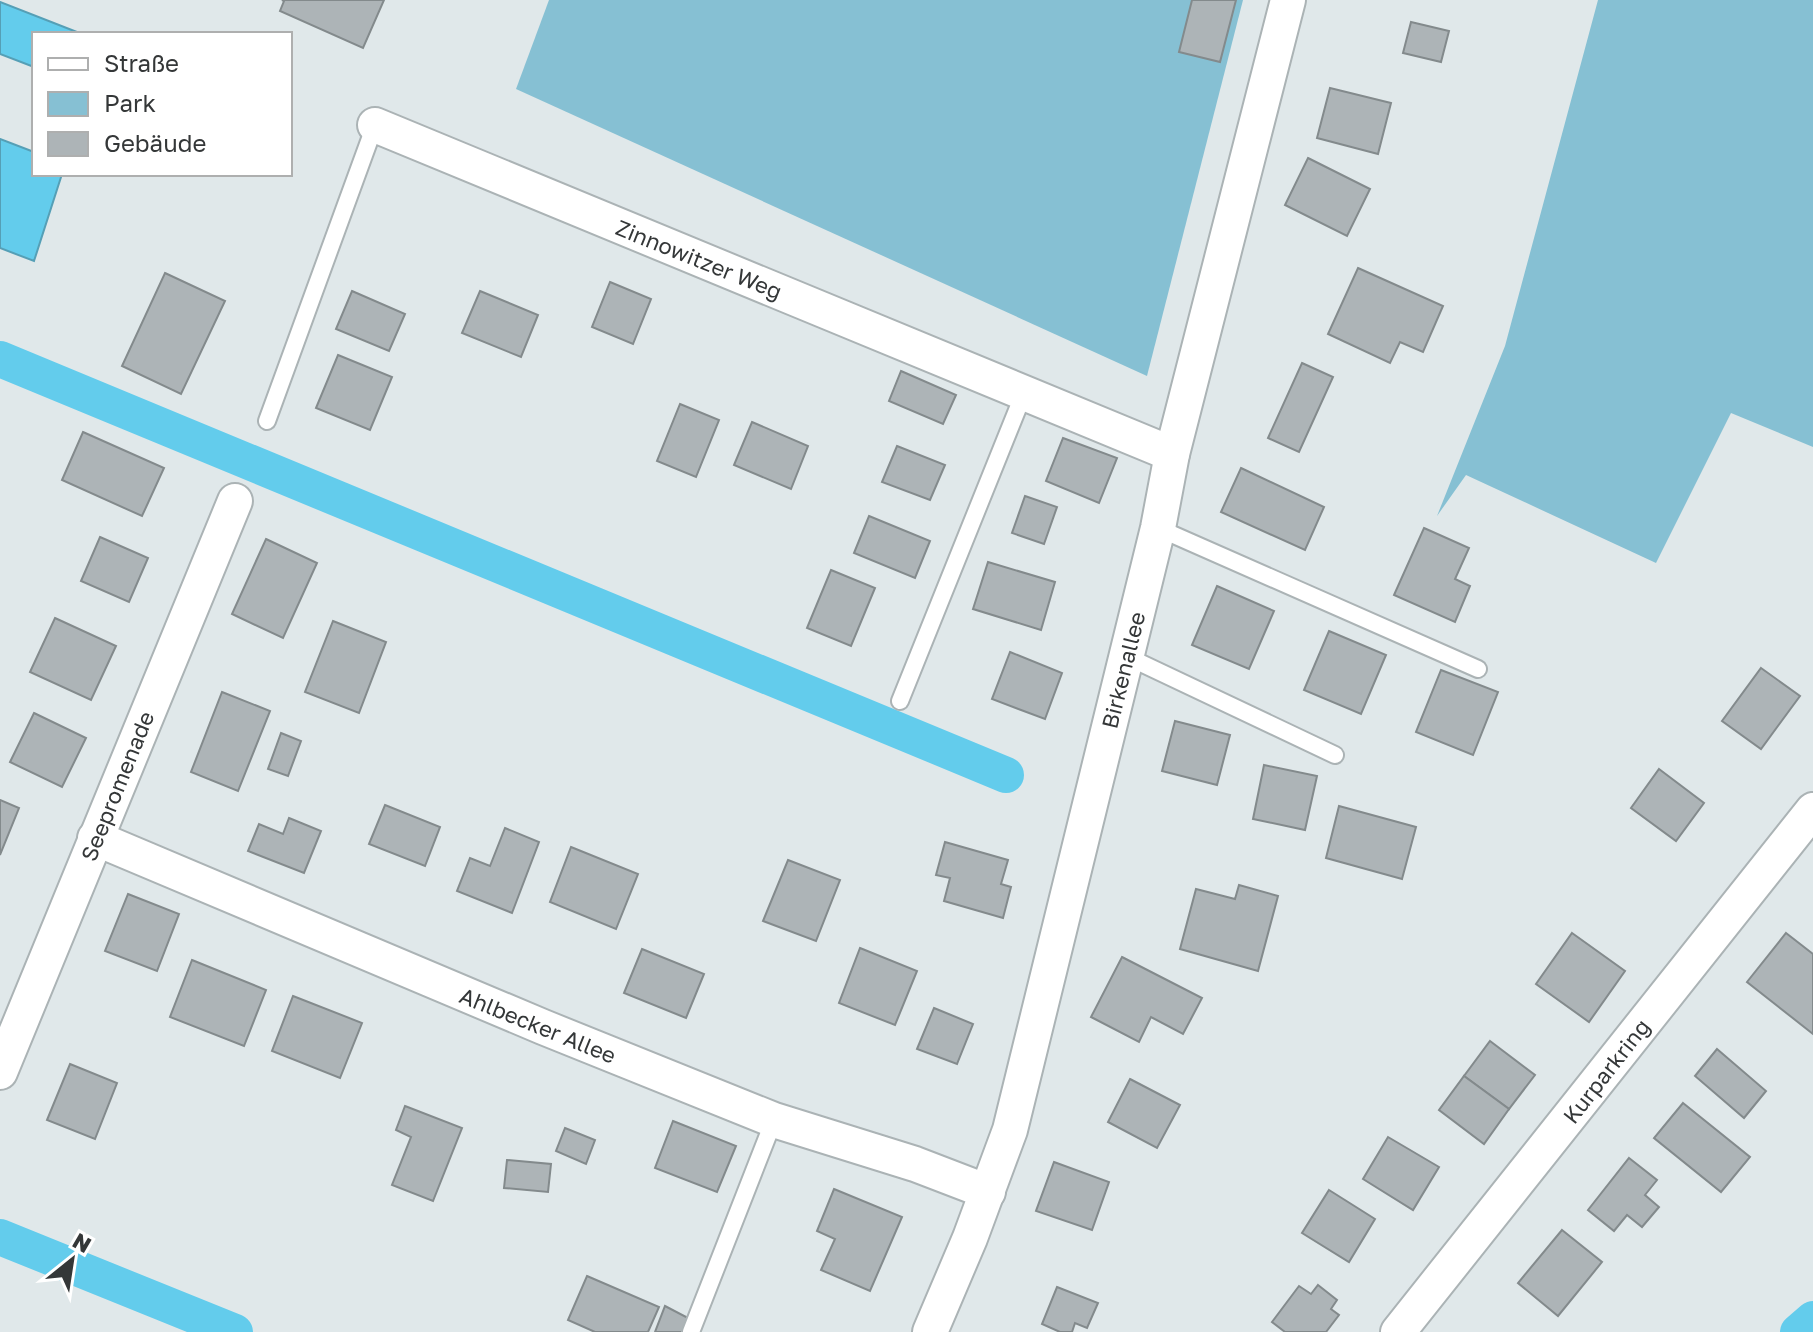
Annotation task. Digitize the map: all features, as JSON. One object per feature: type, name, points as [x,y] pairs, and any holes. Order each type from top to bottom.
[{"type":"street","name":"Birkenallee","points":[[930,1332],[1010,1130],[1158,528],[1172,454],[1288,0]]},
{"type":"street","name":"Zinnowitzer Weg","points":[[375,125],[1172,454]]},
{"type":"street","name":"Seepromenade","points":[[0,1072],[235,501]]},
{"type":"street","name":"Kurparkring","points":[[1398,1332],[1813,811]]},
{"type":"street","name":"Ahlbecker Allee","points":[[95,838],[543,1027],[774,1120],[915,1164],[988,1192]]},
{"type":"lane","points":[[267,421],[375,125]]},
{"type":"lane","points":[[900,701],[1024,393]]},
{"type":"lane","points":[[1158,528],[1478,669]]},
{"type":"lane","points":[[1126,656],[1335,755]]},
{"type":"lane","points":[[691,1332],[774,1120]]},
{"type":"green space","points":[[549,0],[1243,0],[1147,376],[516,89]]},
{"type":"green space","points":[[1598,0],[1813,0],[1813,447],[1731,413],[1656,563],[1466,475],[1437,516],[1505,346]]},
{"type":"shaded area","points":[[0,2],[77,32],[32,32],[32,66],[0,54]]},
{"type":"shaded area","points":[[0,139],[32,151],[32,176],[61,176],[34,261],[0,248]]},
{"type":"building","points":[[282,0],[384,0],[363,48],[280,11]]},
{"type":"building","points":[[1192,0],[1236,0],[1220,62],[1179,52]]},
{"type":"building","points":[[1411,22],[1449,31],[1441,62],[1403,53]]},
{"type":"building","points":[[1330,88],[1391,103],[1378,154],[1317,138]]},
{"type":"building","points":[[1308,158],[1370,189],[1347,236],[1285,205]]},
{"type":"building","points":[[1358,268],[1443,306],[1423,352],[1400,342],[1390,363],[1328,334]]},
{"type":"building","points":[[165,273],[225,301],[181,394],[122,366]]},
{"type":"building","points":[[610,282],[651,299],[633,344],[592,327]]},
{"type":"building","points":[[352,291],[405,314],[389,351],[336,329]]},
{"type":"building","points":[[480,291],[538,315],[521,357],[462,333]]},
{"type":"building","points":[[338,355],[392,377],[370,430],[316,408]]},
{"type":"building","points":[[1302,363],[1333,377],[1299,452],[1268,438]]},
{"type":"building","points":[[901,371],[956,395],[943,424],[889,401]]},
{"type":"building","points":[[680,404],[719,420],[696,477],[657,461]]},
{"type":"building","points":[[752,422],[808,446],[791,489],[734,465]]},
{"type":"building","points":[[83,432],[164,468],[142,516],[62,480]]},
{"type":"building","points":[[1063,438],[1117,458],[1099,503],[1046,481]]},
{"type":"building","points":[[897,446],[945,465],[930,500],[882,482]]},
{"type":"building","points":[[1241,468],[1324,507],[1305,550],[1221,512]]},
{"type":"building","points":[[1025,496],[1057,507],[1044,544],[1012,533]]},
{"type":"building","points":[[869,516],[930,541],[915,578],[854,553]]},
{"type":"building","points":[[1424,528],[1469,548],[1455,579],[1470,586],[1455,622],[1394,595]]},
{"type":"building","points":[[100,537],[148,558],[129,602],[81,581]]},
{"type":"building","points":[[266,539],[317,563],[283,638],[232,614]]},
{"type":"building","points":[[988,562],[1055,582],[1041,630],[973,609]]},
{"type":"building","points":[[831,570],[875,588],[851,646],[807,628]]},
{"type":"building","points":[[1217,586],[1274,611],[1249,669],[1192,645]]},
{"type":"building","points":[[55,618],[116,646],[91,700],[30,672]]},
{"type":"building","points":[[333,621],[386,642],[359,713],[305,692]]},
{"type":"building","points":[[1329,631],[1386,655],[1361,714],[1304,690]]},
{"type":"building","points":[[1010,652],[1062,673],[1045,719],[992,699]]},
{"type":"building","points":[[1761,668],[1800,696],[1761,749],[1722,721]]},
{"type":"building","points":[[1441,670],[1498,692],[1473,755],[1416,732]]},
{"type":"building","points":[[222,692],[270,711],[238,791],[191,772]]},
{"type":"building","points":[[34,713],[86,738],[62,787],[10,762]]},
{"type":"building","points":[[1175,721],[1230,735],[1217,785],[1162,771]]},
{"type":"building","points":[[281,733],[301,741],[288,776],[268,769]]},
{"type":"building","points":[[1264,765],[1317,776],[1305,830],[1253,819]]},
{"type":"building","points":[[1659,769],[1704,803],[1676,841],[1631,808]]},
{"type":"building","points":[[0,800],[19,808],[0,855]]},
{"type":"building","points":[[385,805],[440,827],[425,866],[369,844]]},
{"type":"building","points":[[1339,806],[1416,827],[1402,879],[1326,858]]},
{"type":"building","points":[[289,818],[321,831],[304,873],[248,851],[259,824],[283,834]]},
{"type":"building","points":[[505,828],[539,842],[512,913],[457,891],[470,858],[490,866]]},
{"type":"building","points":[[945,842],[1008,860],[1001,884],[1011,887],[1003,918],[944,901],[950,878],[936,875]]},
{"type":"building","points":[[571,847],[638,874],[616,929],[550,902]]},
{"type":"building","points":[[788,860],[840,880],[816,941],[763,921]]},
{"type":"building","points":[[1239,885],[1278,896],[1258,971],[1180,949],[1196,889],[1235,899]]},
{"type":"building","points":[[128,894],[179,914],[157,971],[105,951]]},
{"type":"building","points":[[1572,933],[1625,971],[1589,1022],[1536,984]]},
{"type":"building","points":[[1786,933],[1813,954],[1813,1034],[1747,982]]},
{"type":"building","points":[[860,948],[917,971],[895,1025],[839,1003]]},
{"type":"building","points":[[642,949],[704,974],[686,1018],[624,993]]},
{"type":"building","points":[[1122,957],[1202,998],[1183,1034],[1151,1017],[1139,1042],[1091,1017]]},
{"type":"building","points":[[192,960],[266,990],[244,1046],[170,1017]]},
{"type":"building","points":[[293,996],[362,1023],[340,1078],[272,1051]]},
{"type":"building","points":[[934,1008],[973,1024],[957,1064],[917,1049]]},
{"type":"building","points":[[1490,1041],[1535,1075],[1509,1109],[1464,1076]]},
{"type":"building","points":[[1717,1049],[1766,1091],[1744,1118],[1695,1076]]},
{"type":"building","points":[[70,1064],[117,1083],[95,1139],[47,1120]]},
{"type":"building","points":[[1464,1076],[1509,1109],[1484,1144],[1439,1110]]},
{"type":"building","points":[[1130,1079],[1180,1105],[1157,1148],[1108,1122]]},
{"type":"building","points":[[1683,1103],[1750,1157],[1721,1192],[1654,1138]]},
{"type":"building","points":[[405,1106],[462,1128],[433,1201],[392,1185],[411,1137],[396,1130]]},
{"type":"building","points":[[673,1121],[736,1146],[717,1192],[655,1168]]},
{"type":"building","points":[[565,1128],[595,1140],[586,1164],[556,1151]]},
{"type":"building","points":[[1388,1137],[1439,1167],[1413,1210],[1363,1179]]},
{"type":"building","points":[[1629,1158],[1657,1180],[1645,1195],[1659,1207],[1642,1227],[1627,1215],[1614,1231],[1588,1210]]},
{"type":"building","points":[[507,1160],[551,1164],[548,1192],[504,1188]]},
{"type":"building","points":[[1054,1162],[1109,1182],[1092,1230],[1036,1211]]},
{"type":"building","points":[[834,1189],[902,1217],[870,1291],[821,1270],[835,1239],[817,1231]]},
{"type":"building","points":[[1329,1190],[1375,1219],[1349,1262],[1302,1233]]},
{"type":"building","points":[[1562,1230],[1602,1262],[1558,1316],[1518,1283]]},
{"type":"building","points":[[587,1276],[659,1307],[648,1332],[595,1332],[568,1320]]},
{"type":"building","points":[[1318,1285],[1337,1300],[1331,1309],[1339,1315],[1326,1332],[1285,1332],[1272,1322],[1299,1286],[1311,1294]]},
{"type":"building","points":[[1057,1287],[1098,1303],[1087,1328],[1075,1323],[1072,1332],[1060,1332],[1042,1324]]},
{"type":"building","points":[[665,1306],[690,1319],[686,1332],[655,1332]]},
{"type":"waterway","points":[[0,359],[1006,775]]},
{"type":"waterway","points":[[0,1237],[235,1332]]},
{"type":"waterway","points":[[1798,1332],[1813,1319]]}]
